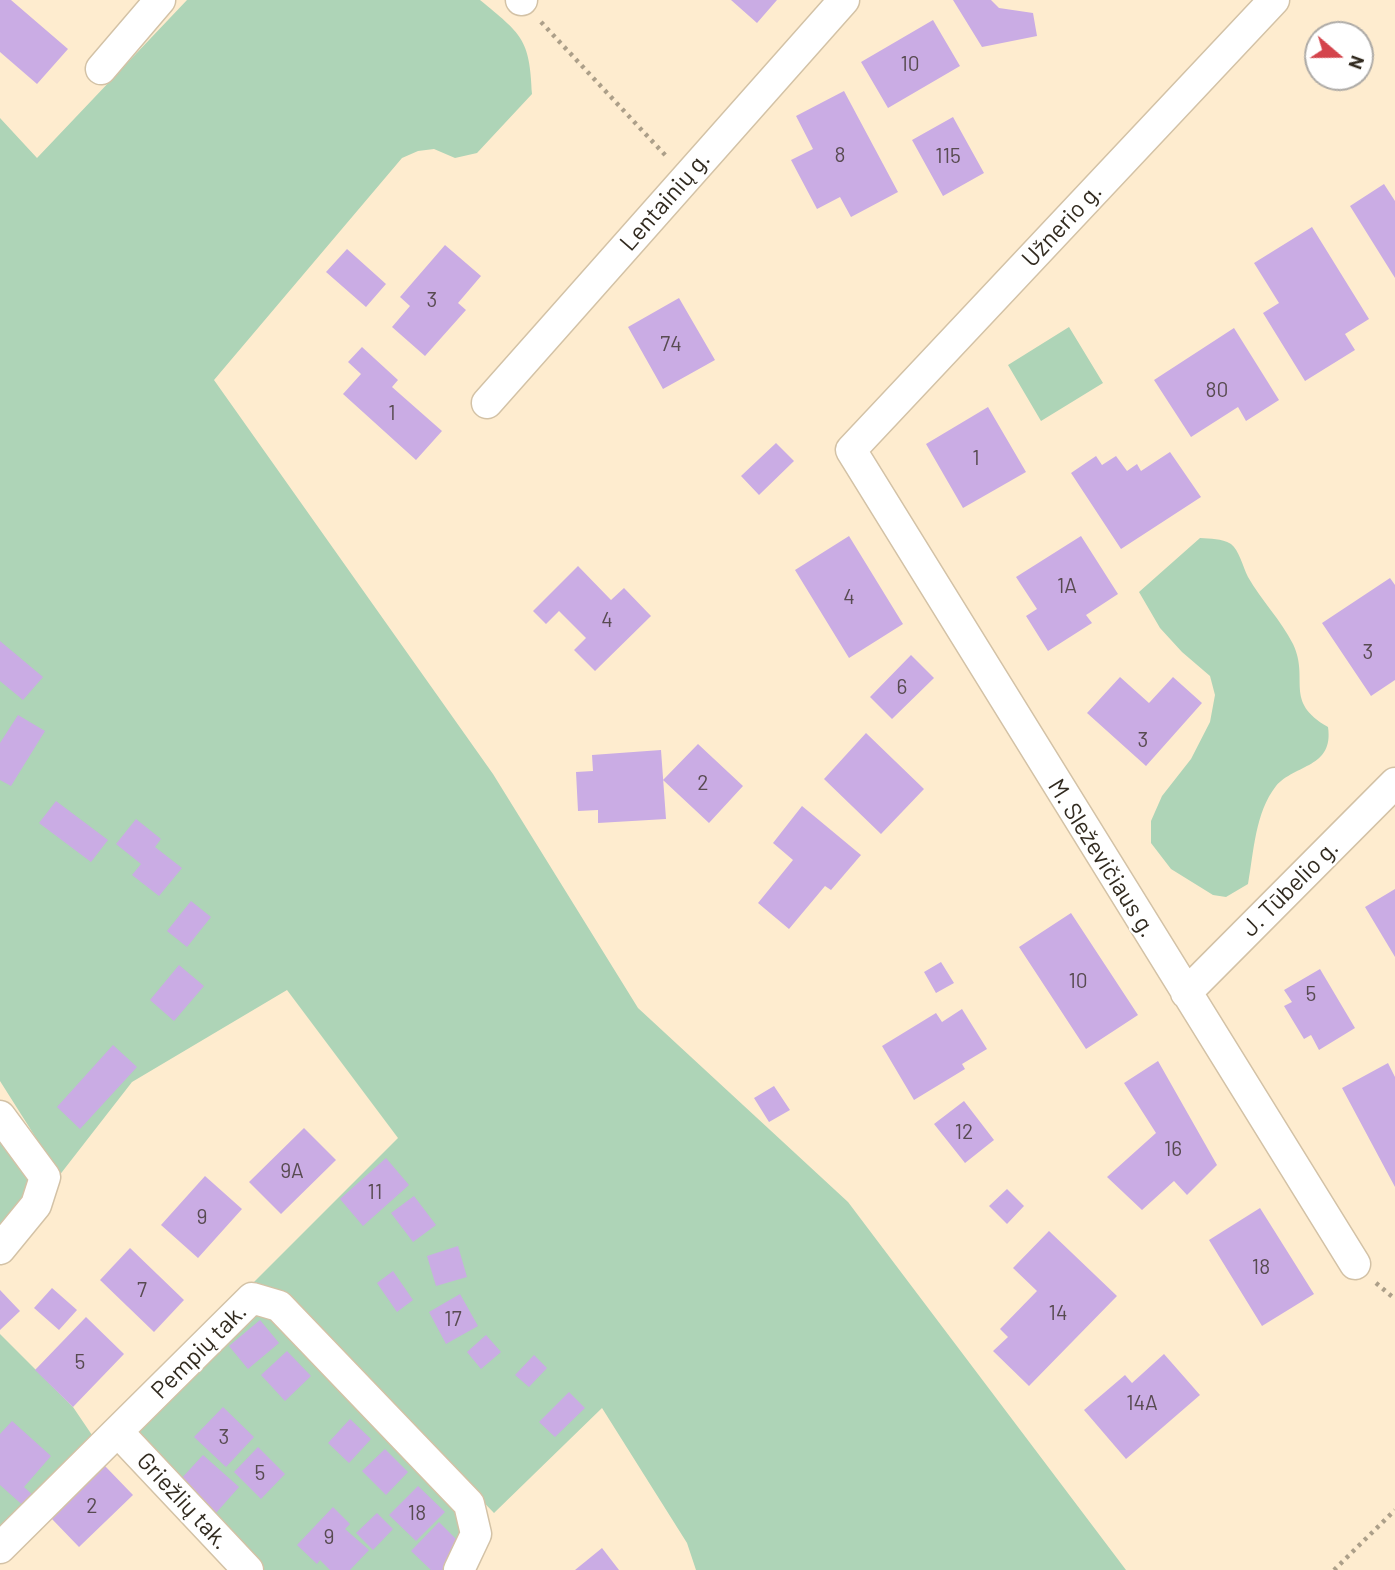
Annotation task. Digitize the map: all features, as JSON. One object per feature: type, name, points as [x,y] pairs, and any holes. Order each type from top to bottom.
[{"type":"street","points":[[101,69],[160,0]]},
{"type":"street","name":"Lentainių g.","points":[[487,403],[844,0]]},
{"type":"street","name":"Užnerio g.","points":[[851,450],[1274,0]]},
{"type":"street","name":"M. Sleževičiaus g.","points":[[851,450],[1355,1264]]},
{"type":"street","name":"J. Tūbelio g.","points":[[1186,993],[1395,783]]},
{"type":"street","points":[[0,1116],[45,1177],[36,1205],[0,1249]]},
{"type":"street","name":"Pempių tak.","points":[[0,1548],[252,1298],[279,1306],[469,1504],[476,1534],[458,1570]]},
{"type":"street","name":"Griežlių tak.","points":[[118,1432],[248,1570]]},
{"type":"path","points":[[521,0],[686,178]]},
{"type":"path","points":[[1334,1570],[1395,1510]]},
{"type":"green space","points":[[187,0],[480,0],[521,39],[529,60],[532,94],[477,153],[455,158],[434,149],[418,151],[402,158],[214,380],[493,774],[638,1008],[848,1202],[1126,1570],[696,1570],[687,1543],[602,1408],[494,1513],[279,1290],[254,1282],[398,1138],[287,990],[132,1082],[55,1181],[55,1168],[0,1081],[0,118],[37,158]]},
{"type":"green space","points":[[1069,327],[1103,383],[1041,421],[1008,365]]},
{"type":"green space","points":[[1200,538],[1223,541],[1236,550],[1248,577],[1293,644],[1298,657],[1300,689],[1306,708],[1328,727],[1328,740],[1319,758],[1284,779],[1269,797],[1259,820],[1248,884],[1226,897],[1213,895],[1171,869],[1151,843],[1151,821],[1162,796],[1191,759],[1210,722],[1215,695],[1210,676],[1160,628],[1139,592]]},
{"type":"green space","points":[[0,1124],[30,1168],[32,1187],[0,1230]]},
{"type":"green space","points":[[253,1306],[272,1311],[466,1523],[455,1570],[258,1570],[136,1442],[140,1426]]},
{"type":"green space","points":[[0,1334],[73,1407],[94,1438],[0,1537]]},
{"type":"building","points":[[0,0],[11,0],[68,49],[37,84],[0,52]]},
{"type":"building","points":[[731,0],[777,0],[757,23]]},
{"type":"building","points":[[953,0],[991,0],[999,8],[1033,13],[1037,36],[982,47]]},
{"type":"building","points":[[933,20],[960,66],[888,108],[861,62]]},
{"type":"building","points":[[844,91],[898,192],[851,217],[840,197],[817,209],[791,160],[813,149],[796,116]]},
{"type":"building","points":[[953,117],[984,173],[943,196],[912,140]]},
{"type":"building","points":[[1384,184],[1395,201],[1395,278],[1350,206]]},
{"type":"building","points":[[1312,227],[1369,319],[1345,334],[1355,350],[1305,381],[1263,313],[1279,303],[1254,263]]},
{"type":"building","points":[[445,245],[481,276],[458,303],[466,310],[425,356],[392,327],[410,306],[400,297]]},
{"type":"building","points":[[347,249],[386,284],[366,307],[326,272]]},
{"type":"building","points":[[679,298],[715,360],[663,389],[628,327]]},
{"type":"building","points":[[1234,328],[1279,400],[1246,421],[1238,407],[1191,437],[1154,380]]},
{"type":"building","points":[[362,347],[398,380],[392,387],[442,431],[416,460],[343,394],[361,374],[348,362]]},
{"type":"building","points":[[988,407],[1026,472],[963,508],[926,444]]},
{"type":"building","points":[[776,443],[794,461],[759,495],[741,476]]},
{"type":"building","points":[[1170,452],[1201,497],[1121,549],[1071,473],[1096,456],[1102,465],[1116,456],[1127,471],[1137,464],[1141,471]]},
{"type":"building","points":[[849,536],[903,624],[849,658],[795,570]]},
{"type":"building","points":[[1081,536],[1118,594],[1086,615],[1092,623],[1048,651],[1026,616],[1037,609],[1016,577]]},
{"type":"building","points":[[578,566],[611,600],[624,588],[651,616],[595,671],[574,650],[586,638],[559,611],[546,624],[533,611]]},
{"type":"building","points":[[1390,578],[1395,585],[1395,680],[1371,696],[1322,623]]},
{"type":"building","points":[[0,641],[43,677],[23,700],[0,681]]},
{"type":"building","points":[[911,655],[934,678],[892,719],[870,697]]},
{"type":"building","points":[[1120,677],[1149,703],[1173,677],[1202,703],[1146,766],[1087,713]]},
{"type":"building","points":[[18,715],[45,731],[11,786],[0,780],[0,743]]},
{"type":"building","points":[[866,733],[924,789],[881,834],[824,779]]},
{"type":"building","points":[[698,744],[743,786],[709,823],[663,780]]},
{"type":"building","points":[[661,750],[666,819],[598,823],[598,810],[578,811],[576,772],[593,771],[592,755]]},
{"type":"building","points":[[56,801],[108,840],[91,862],[39,823]]},
{"type":"building","points":[[802,806],[861,855],[831,890],[825,886],[789,929],[758,903],[793,860],[773,843]]},
{"type":"building","points":[[136,819],[161,839],[155,847],[182,868],[159,896],[132,875],[141,864],[116,844]]},
{"type":"building","points":[[1395,889],[1395,957],[1365,907]]},
{"type":"building","points":[[191,901],[211,917],[187,947],[167,931]]},
{"type":"building","points":[[1071,913],[1138,1015],[1086,1049],[1019,947]]},
{"type":"building","points":[[941,962],[954,983],[936,993],[924,972]]},
{"type":"building","points":[[179,965],[204,986],[174,1021],[150,1000]]},
{"type":"building","points":[[1320,969],[1355,1028],[1319,1050],[1311,1035],[1304,1039],[1284,1006],[1292,1002],[1284,990]]},
{"type":"building","points":[[962,1009],[987,1049],[962,1064],[965,1069],[914,1100],[882,1046],[936,1013],[942,1022]]},
{"type":"building","points":[[113,1045],[137,1067],[80,1129],[57,1107]]},
{"type":"building","points":[[1158,1061],[1217,1165],[1187,1195],[1174,1181],[1142,1210],[1107,1177],[1156,1133],[1124,1083]]},
{"type":"building","points":[[1388,1063],[1395,1077],[1395,1187],[1342,1088]]},
{"type":"building","points":[[774,1086],[790,1110],[769,1122],[754,1098]]},
{"type":"building","points":[[964,1101],[994,1140],[965,1163],[934,1124]]},
{"type":"building","points":[[304,1128],[336,1160],[281,1214],[249,1182]]},
{"type":"building","points":[[386,1158],[409,1185],[363,1226],[340,1199]]},
{"type":"building","points":[[205,1176],[242,1209],[198,1258],[161,1225]]},
{"type":"building","points":[[1007,1189],[1024,1206],[1007,1224],[989,1206]]},
{"type":"building","points":[[414,1196],[436,1225],[413,1242],[391,1213]]},
{"type":"building","points":[[1260,1208],[1314,1294],[1262,1326],[1209,1240]]},
{"type":"building","points":[[1049,1231],[1117,1296],[1029,1386],[993,1351],[1008,1337],[1000,1329],[1037,1291],[1013,1268]]},
{"type":"building","points":[[458,1246],[467,1277],[436,1286],[427,1256]]},
{"type":"building","points":[[130,1248],[184,1300],[154,1332],[100,1280]]},
{"type":"building","points":[[393,1271],[413,1300],[397,1312],[377,1283]]},
{"type":"building","points":[[52,1288],[77,1310],[59,1330],[34,1308]]},
{"type":"building","points":[[0,1290],[20,1311],[0,1330]]},
{"type":"building","points":[[460,1294],[478,1326],[446,1344],[429,1312]]},
{"type":"building","points":[[86,1317],[124,1354],[73,1407],[35,1370]]},
{"type":"building","points":[[260,1320],[279,1343],[248,1369],[229,1346]]},
{"type":"building","points":[[486,1335],[501,1352],[481,1369],[467,1352]]},
{"type":"building","points":[[287,1351],[311,1376],[285,1401],[261,1375]]},
{"type":"building","points":[[1164,1354],[1200,1395],[1126,1459],[1084,1410],[1125,1375],[1132,1383]]},
{"type":"building","points":[[534,1355],[547,1368],[529,1387],[515,1375]]},
{"type":"building","points":[[569,1392],[585,1408],[555,1437],[539,1422]]},
{"type":"building","points":[[223,1407],[254,1437],[226,1467],[194,1437]]},
{"type":"building","points":[[350,1419],[371,1439],[349,1463],[328,1443]]},
{"type":"building","points":[[12,1421],[51,1456],[24,1487],[36,1498],[27,1509],[0,1485],[0,1434]]},
{"type":"building","points":[[258,1447],[285,1474],[261,1499],[234,1472]]},
{"type":"building","points":[[385,1449],[408,1472],[386,1495],[362,1471]]},
{"type":"building","points":[[203,1455],[239,1487],[216,1513],[180,1480]]},
{"type":"building","points":[[105,1466],[133,1495],[79,1547],[51,1518]]},
{"type":"building","points":[[418,1486],[445,1512],[416,1541],[389,1515]]},
{"type":"building","points":[[333,1507],[350,1524],[345,1529],[369,1550],[350,1570],[330,1570],[320,1560],[317,1564],[297,1545]]},
{"type":"building","points":[[377,1513],[393,1529],[373,1550],[356,1533]]},
{"type":"building","points":[[439,1522],[462,1545],[446,1570],[431,1570],[411,1551]]},
{"type":"building","points":[[602,1548],[619,1570],[575,1570]]}]
